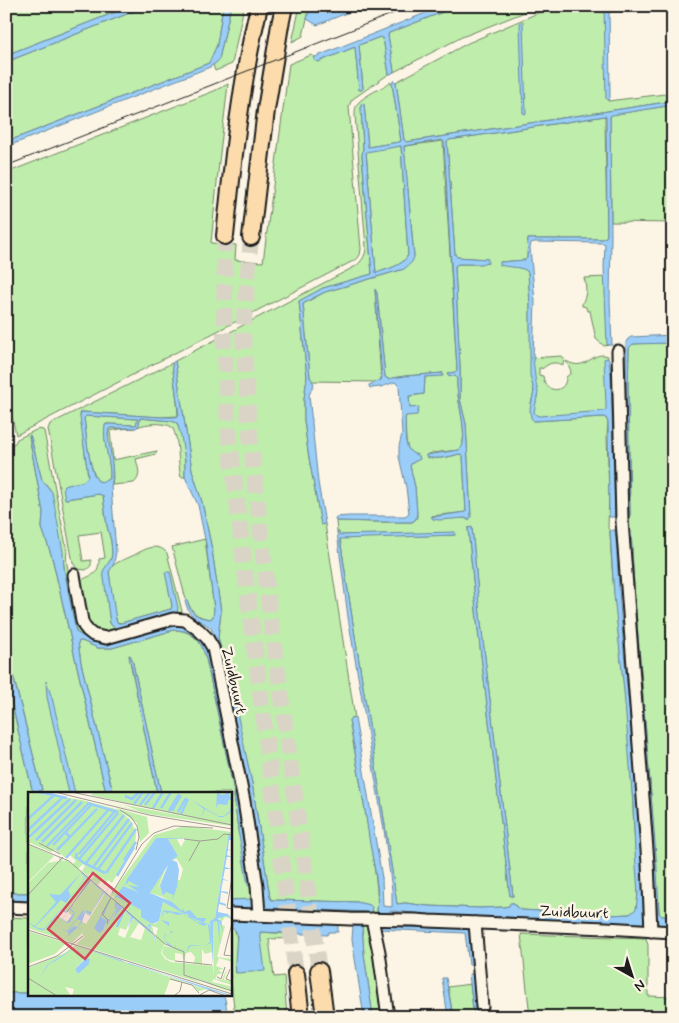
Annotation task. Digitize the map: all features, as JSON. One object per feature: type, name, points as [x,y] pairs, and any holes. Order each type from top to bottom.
[{"type":"highway","points":[[225,236],[241,97],[258,6]]},
{"type":"highway","points":[[251,237],[266,110],[284,6]]},
{"type":"highway","points":[[319,971],[325,1017]]},
{"type":"highway","points":[[296,974],[301,1017]]},
{"type":"street","points":[[618,352],[622,521],[648,863],[651,932]]},
{"type":"street","name":"Zuidbuurt","points":[[74,575],[82,621],[93,634],[106,638],[173,619],[185,620],[199,630],[213,648],[244,801],[257,886],[259,915]]},
{"type":"street","points":[[6,908],[28,908]]},
{"type":"street","name":"Zuidbuurt","points":[[231,914],[415,920],[673,932]]},
{"type":"street","points":[[372,919],[382,969],[388,1017]]},
{"type":"street","points":[[474,923],[482,1007]]},
{"type":"green space","points":[[6,6],[131,6],[6,55]]},
{"type":"green space","points":[[147,6],[223,6],[217,45],[209,63],[6,142],[6,62]]},
{"type":"green space","points":[[231,6],[244,6],[232,64],[215,71],[213,65],[219,59]]},
{"type":"green space","points":[[300,6],[310,6],[303,36],[292,42]]},
{"type":"green space","points":[[458,6],[519,6],[522,9],[522,6],[540,6],[462,37],[392,73],[394,71],[389,33]]},
{"type":"green space","points":[[554,6],[606,6],[608,101],[673,93],[673,101],[406,142],[404,140],[396,82],[468,43]]},
{"type":"green space","points":[[380,37],[383,38],[389,74],[354,98],[349,107],[361,249],[357,259],[16,435],[6,388],[6,173],[228,84],[211,243],[236,245],[235,260],[263,262],[289,64],[311,55],[318,62],[355,47],[359,89],[361,90],[363,88],[359,45]]},
{"type":"green space","points":[[391,82],[401,141],[368,147],[364,104],[361,105],[362,156],[372,274],[323,288],[299,301],[307,377],[304,420],[308,452],[321,524],[325,524],[355,718],[353,717],[349,720],[375,871],[377,912],[387,913],[386,916],[264,910],[259,885],[266,908],[371,912],[357,902],[271,900],[270,898],[252,783],[218,638],[221,612],[212,550],[202,502],[192,470],[175,361],[356,266],[362,260],[366,247],[355,109],[357,104],[369,94]]},
{"type":"green space","points":[[673,105],[673,223],[611,222],[610,115]]},
{"type":"green space","points":[[605,116],[606,237],[602,239],[528,239],[527,258],[525,260],[500,262],[528,272],[531,378],[531,358],[562,356],[564,358],[563,365],[554,363],[542,369],[539,368],[539,375],[543,376],[547,386],[555,390],[563,387],[566,377],[570,374],[571,371],[566,361],[579,364],[602,355],[608,356],[608,359],[605,359],[610,365],[612,414],[535,418],[532,408],[537,395],[532,381],[534,393],[531,403],[534,421],[603,417],[608,422],[608,528],[610,532],[627,723],[638,879],[637,909],[630,914],[609,915],[521,910],[514,903],[504,907],[480,908],[397,904],[340,538],[455,535],[455,533],[340,535],[337,532],[336,521],[412,522],[415,520],[417,517],[415,487],[410,466],[419,459],[419,456],[410,452],[406,440],[405,418],[411,408],[409,407],[409,396],[424,394],[425,377],[443,373],[388,379],[385,377],[377,293],[375,290],[381,380],[377,382],[312,381],[310,377],[303,304],[325,292],[404,269],[414,256],[404,148],[405,146],[443,141],[457,369],[456,372],[448,373],[448,375],[457,378],[464,435],[462,447],[459,450],[426,455],[427,457],[434,458],[463,455],[466,512],[432,516],[465,518],[468,520],[471,517],[466,424],[460,399],[455,266],[458,264],[488,263],[487,259],[457,257],[455,255],[447,142],[449,140]],"holes":[[[468,528],[472,528],[479,606],[513,896],[510,896],[478,630]]]},
{"type":"green space","points":[[401,146],[408,255],[399,264],[376,273],[366,151]]},
{"type":"green space","points":[[607,277],[609,345],[604,346],[596,339],[590,311],[587,311],[586,307],[582,306],[582,303],[586,291],[584,278]]},
{"type":"green space","points":[[673,343],[673,917],[662,916],[659,913],[629,517],[629,348],[633,344]]},
{"type":"green space","points":[[172,363],[178,416],[161,417],[82,412],[80,414],[88,476],[66,499],[99,494],[103,496],[112,553],[111,559],[104,571],[110,623],[112,626],[137,624],[175,613],[166,572],[171,609],[121,623],[117,622],[113,608],[109,570],[118,562],[153,547],[163,549],[167,553],[182,611],[182,614],[106,635],[88,626],[79,582],[93,575],[99,565],[99,559],[105,558],[101,532],[79,535],[83,561],[91,560],[91,564],[86,570],[77,569],[73,563],[48,429],[50,424]]},
{"type":"green space","points":[[86,416],[138,419],[136,425],[106,424],[105,438],[110,478],[103,482],[98,481],[92,469],[84,418]]},
{"type":"green space","points":[[140,418],[177,423],[183,443],[185,477],[181,477],[176,438],[172,427],[164,424],[155,424],[137,427]]},
{"type":"green space","points":[[135,428],[110,431],[113,460],[157,451],[156,454],[136,459],[139,475],[134,483],[112,485],[113,471],[108,442],[109,429]]},
{"type":"green space","points":[[38,429],[44,431],[67,551],[68,569],[90,636],[181,623],[205,639],[220,689],[206,646],[186,627],[170,626],[112,643],[93,641],[76,632],[50,489],[42,480],[30,435],[43,512],[42,528],[52,557],[106,792],[35,792],[42,790],[6,647],[6,447],[15,443],[17,439]]},
{"type":"green space","points":[[205,539],[214,609],[214,616],[210,619],[196,614],[186,600],[172,547]]},
{"type":"green space","points":[[174,630],[184,631],[192,635],[204,649],[233,786],[238,830],[251,886],[253,911],[231,911],[231,908],[250,909],[252,900],[231,900],[231,792],[161,792],[130,655],[157,792],[113,792],[81,663],[78,642],[82,641],[98,648],[112,648]]},
{"type":"green space","points":[[6,679],[32,789],[35,792],[28,792],[28,893],[12,893],[6,890]]},
{"type":"green space","points":[[6,917],[28,918],[28,993],[6,993]]},
{"type":"green space","points":[[231,918],[293,922],[235,930],[237,939],[236,973],[260,932],[294,933],[286,938],[269,939],[274,977],[284,976],[287,1017],[235,1017],[231,979]]},
{"type":"green space","points":[[352,923],[370,923],[381,1017],[373,1017],[362,926],[353,926]]},
{"type":"green space","points":[[521,934],[646,938],[648,945],[648,996],[673,997],[673,1017],[530,1017]]},
{"type":"green space","points":[[470,984],[474,1017],[453,1017],[448,987]]},
{"type":"water","points":[[131,6],[147,6],[6,62],[6,55]]},
{"type":"water","points":[[223,6],[231,6],[219,59],[210,67],[6,147],[6,142],[209,63],[217,45]]},
{"type":"water","points":[[310,6],[364,6],[317,25],[307,19]]},
{"type":"water","points":[[443,6],[458,6],[389,33],[394,71],[391,74],[389,74],[383,38],[380,37],[359,45],[363,89],[361,90],[359,90],[355,47],[318,62],[314,60],[315,57]]},
{"type":"water","points":[[604,6],[609,6],[610,98],[608,100],[606,99]]},
{"type":"water","points":[[521,22],[523,22],[526,114],[523,113]]},
{"type":"water","points":[[394,80],[396,82],[404,140],[407,142],[673,101],[673,105],[610,116],[610,300],[612,345],[607,345],[605,244],[534,242],[531,243],[530,248],[535,301],[533,357],[538,393],[534,412],[539,416],[604,411],[606,404],[604,359],[607,358],[609,360],[615,517],[609,517],[608,422],[606,418],[534,421],[531,418],[530,409],[534,391],[530,375],[528,272],[500,265],[500,262],[525,260],[527,258],[528,239],[602,239],[606,237],[605,116],[449,140],[447,142],[455,255],[457,257],[488,259],[488,263],[458,264],[455,266],[460,399],[466,424],[471,517],[469,520],[465,518],[439,520],[431,517],[466,512],[463,455],[438,458],[426,457],[426,455],[459,450],[462,447],[464,435],[457,378],[447,375],[448,373],[456,372],[457,369],[444,142],[442,140],[404,146],[414,257],[412,262],[404,269],[325,292],[303,304],[310,377],[314,384],[309,395],[318,482],[325,524],[321,525],[304,420],[307,377],[299,301],[323,288],[372,274],[362,155],[361,105],[362,103],[364,104],[368,147],[401,141],[392,83]],"holes":[[[401,146],[408,255],[399,264],[376,273],[366,152]]]},
{"type":"water","points":[[375,289],[377,293],[385,377],[388,379],[443,373],[443,376],[425,377],[424,394],[409,396],[410,408],[419,407],[417,415],[406,416],[405,418],[405,436],[408,449],[419,456],[420,459],[410,466],[415,487],[417,512],[416,519],[412,522],[336,521],[335,518],[349,516],[405,516],[409,513],[406,487],[399,457],[402,434],[399,386],[395,382],[381,387],[370,388],[369,386],[381,380],[382,377]]},
{"type":"water","points":[[673,335],[673,343],[633,344],[629,348],[629,517],[626,436],[626,342],[631,337]]},
{"type":"water","points":[[175,361],[192,470],[202,502],[212,550],[221,612],[218,638],[236,708],[252,783],[270,898],[272,900],[357,902],[370,905],[372,907],[371,912],[266,908],[264,905],[217,644],[211,628],[189,612],[185,601],[187,600],[192,612],[198,616],[210,619],[213,617],[214,609],[206,544],[198,505],[185,477],[185,460],[177,423],[140,418],[139,425],[136,428],[111,428],[108,435],[112,468],[111,487],[116,552],[114,563],[109,572],[116,620],[118,623],[121,623],[171,609],[165,572],[170,572],[178,608],[177,613],[123,628],[112,626],[103,571],[111,559],[112,553],[103,496],[99,494],[65,499],[64,486],[84,481],[88,476],[80,417],[81,412],[161,417],[179,416],[172,363]],"holes":[[[86,416],[138,419],[136,425],[105,425],[104,431],[110,478],[103,482],[98,481],[90,461],[84,418]]]},
{"type":"water","points":[[29,436],[42,480],[52,492],[76,632],[93,641],[112,643],[170,626],[186,627],[201,638],[208,652],[238,797],[240,823],[251,888],[248,885],[238,830],[233,786],[207,663],[197,639],[188,632],[174,630],[112,648],[98,648],[82,641],[78,642],[81,663],[113,792],[106,792],[52,557],[42,528],[43,512]]},
{"type":"water","points":[[472,527],[479,606],[513,896],[510,896],[478,630],[468,528]]},
{"type":"water","points":[[615,530],[616,539],[643,865],[644,912],[646,916],[654,917],[657,914],[630,531],[659,913],[662,916],[673,917],[673,925],[621,924],[600,921],[586,923],[509,917],[446,916],[392,911],[377,913],[376,878],[349,720],[351,718],[355,718],[382,878],[383,906],[392,907],[392,890],[384,830],[348,617],[337,532],[340,535],[455,532],[455,535],[340,539],[397,904],[480,908],[504,907],[514,903],[521,910],[609,915],[630,914],[636,909],[638,893],[624,691],[614,595],[610,531]]},
{"type":"water","points":[[6,648],[42,790],[35,792],[32,789],[6,679]]},
{"type":"water","points":[[129,655],[132,659],[161,792],[157,792]]},
{"type":"water","points":[[46,681],[52,698],[75,792],[69,792],[47,697]]},
{"type":"water","points":[[6,890],[12,893],[28,893],[28,904],[6,903]]},
{"type":"water","points":[[252,899],[254,906],[252,908],[231,908],[231,900]]},
{"type":"water","points":[[234,920],[291,922],[298,924],[338,923],[338,932],[329,932],[327,935],[260,932],[265,971],[236,973],[237,934],[231,928]]},
{"type":"water","points":[[378,924],[402,927],[471,929],[473,964],[469,965],[465,933],[378,929]]},
{"type":"water","points":[[353,926],[362,926],[373,1017],[364,1017],[352,939]]},
{"type":"water","points":[[469,974],[475,974],[479,1017],[474,1017]]},
{"type":"water","points":[[442,978],[446,978],[453,1017],[448,1017]]},
{"type":"water","points":[[6,993],[28,993],[28,996],[224,996],[228,1017],[6,1017]]},
{"type":"tunnel","points":[[225,236],[224,342],[228,425],[296,974]]},
{"type":"tunnel","points":[[251,237],[243,334],[249,426],[269,608],[319,971]]},
{"type":"tram line","points":[[6,166],[412,6]]}]
